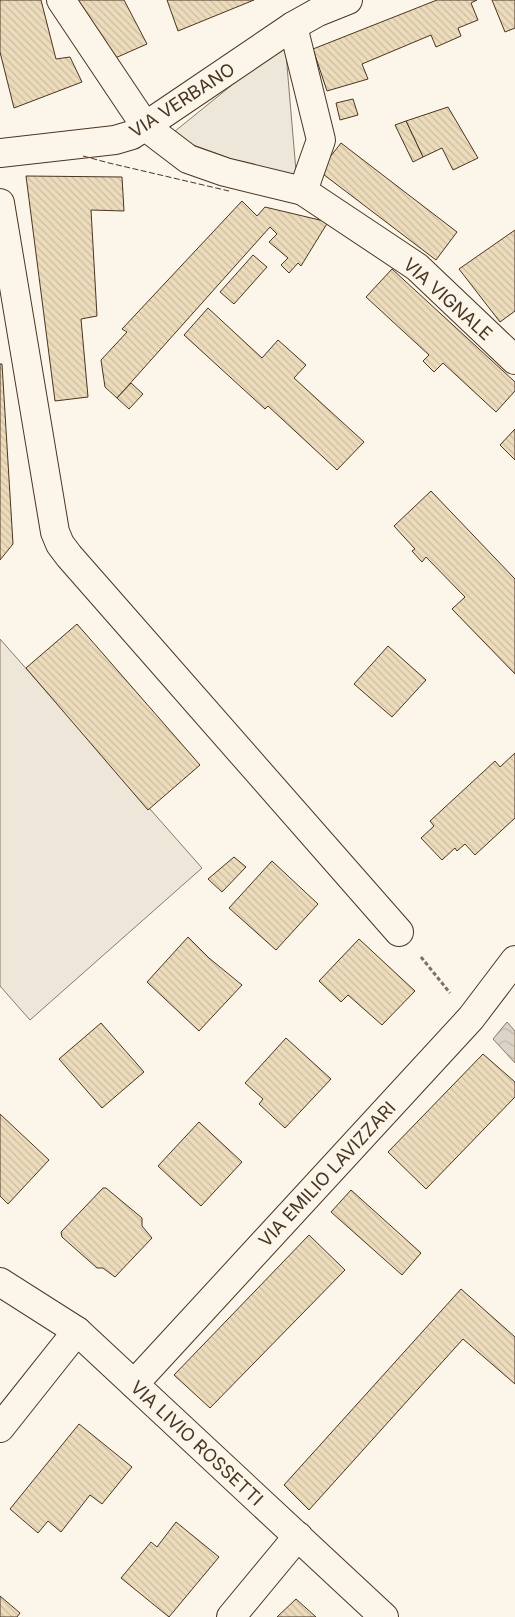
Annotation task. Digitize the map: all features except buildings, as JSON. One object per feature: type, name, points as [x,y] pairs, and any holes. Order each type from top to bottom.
[{"type":"street","points":[[61,0],[146,127],[188,159],[225,172],[303,191],[321,140],[293,26]]},
{"type":"street","name":"VIA VERBANO","points":[[0,152],[115,140],[132,136],[293,26],[318,12],[348,0]]},
{"type":"street","name":"VIA VIGNALE","points":[[303,191],[417,267],[515,360]]},
{"type":"street","points":[[0,203],[55,532],[60,544],[400,932]]},
{"type":"street","name":"VIA EMILIO LAVIZZARI","points":[[134,1384],[471,1018],[515,960]]},
{"type":"street","name":"VIA LIVIO ROSSETTI","points":[[0,1282],[78,1331],[384,1617]]},
{"type":"street","points":[[0,1428],[78,1331]]},
{"type":"street","points":[[231,1617],[298,1536]]},
{"type":"path","points":[[400,932],[471,1018]]},
{"type":"shaded area","points":[[285,42],[297,183],[169,136]]},
{"type":"shaded area","points":[[0,639],[202,868],[30,1020],[0,986]]},
{"type":"water","points":[[507,1022],[515,1031],[515,1063],[493,1039]]},
{"type":"fence","points":[[83,156],[229,191]]}]
